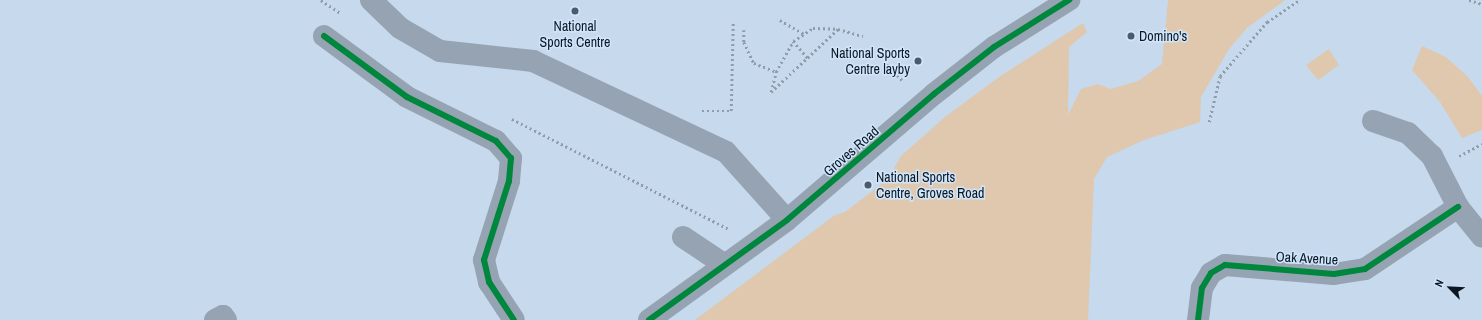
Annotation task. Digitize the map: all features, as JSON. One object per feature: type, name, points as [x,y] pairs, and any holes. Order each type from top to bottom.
[{"type":"street","points":[[371,0],[400,28],[440,51],[533,61],[726,152],[735,160],[787,220]]},
{"type":"street","name":"Groves Road","points":[[649,320],[787,220],[934,94],[994,47],[1068,0]]},
{"type":"street","points":[[324,36],[407,97],[496,141],[511,158],[509,181],[484,260],[489,282],[514,320]]},
{"type":"street","points":[[1373,121],[1408,133],[1432,156],[1458,207],[1482,237]]},
{"type":"street","name":"Oak Avenue","points":[[1198,320],[1202,288],[1211,273],[1225,265],[1334,274],[1364,269],[1458,207]]},
{"type":"street","points":[[683,237],[725,265]]},
{"type":"street","points":[[215,320],[223,316],[226,320]]},
{"type":"path","points":[[321,0],[346,18]]},
{"type":"path","points":[[1209,122],[1220,76],[1267,22],[1300,0]]},
{"type":"path","points":[[1469,0],[1482,4]]},
{"type":"path","points":[[780,20],[804,34]]},
{"type":"path","points":[[696,110],[731,111],[733,22]]},
{"type":"path","points":[[838,29],[771,92],[776,72],[793,41],[813,28],[838,29],[863,36]]},
{"type":"path","points":[[744,30],[744,42],[754,63],[776,72]]},
{"type":"path","points":[[793,41],[808,58]]},
{"type":"path","points":[[887,64],[902,80]]},
{"type":"path","points":[[510,118],[730,230]]},
{"type":"shaded area","points":[[1168,0],[1285,0],[1247,28],[1229,49],[1201,97],[1200,122],[1144,140],[1107,157],[1094,179],[1088,320],[695,320],[835,215],[845,212],[887,180],[901,156],[946,116],[1002,75],[1083,23],[1087,32],[1069,47],[1068,115],[1081,89],[1098,84],[1111,89],[1138,81],[1162,64]]},
{"type":"shaded area","points":[[1422,46],[1446,57],[1468,77],[1482,96],[1482,130],[1462,138],[1440,102],[1412,70]]},
{"type":"shaded area","points":[[1329,49],[1339,65],[1318,80],[1306,65]]},
{"type":"cycle path","points":[[649,320],[787,220],[934,94],[994,47],[1069,0]]},
{"type":"cycle path","points":[[324,36],[407,97],[496,141],[511,158],[509,181],[484,260],[489,282],[514,320]]},
{"type":"cycle path","points":[[1198,320],[1202,288],[1211,273],[1225,265],[1334,274],[1365,269],[1458,207]]},
{"type":"place","name":"National Sports Centre","points":[[575,11]]},
{"type":"place","name":"Domino's","points":[[1131,36]]},
{"type":"place","name":"National Sports Centre layby","points":[[918,61]]},
{"type":"place","name":"National Sports Centre, Groves Road","points":[[868,185]]}]
